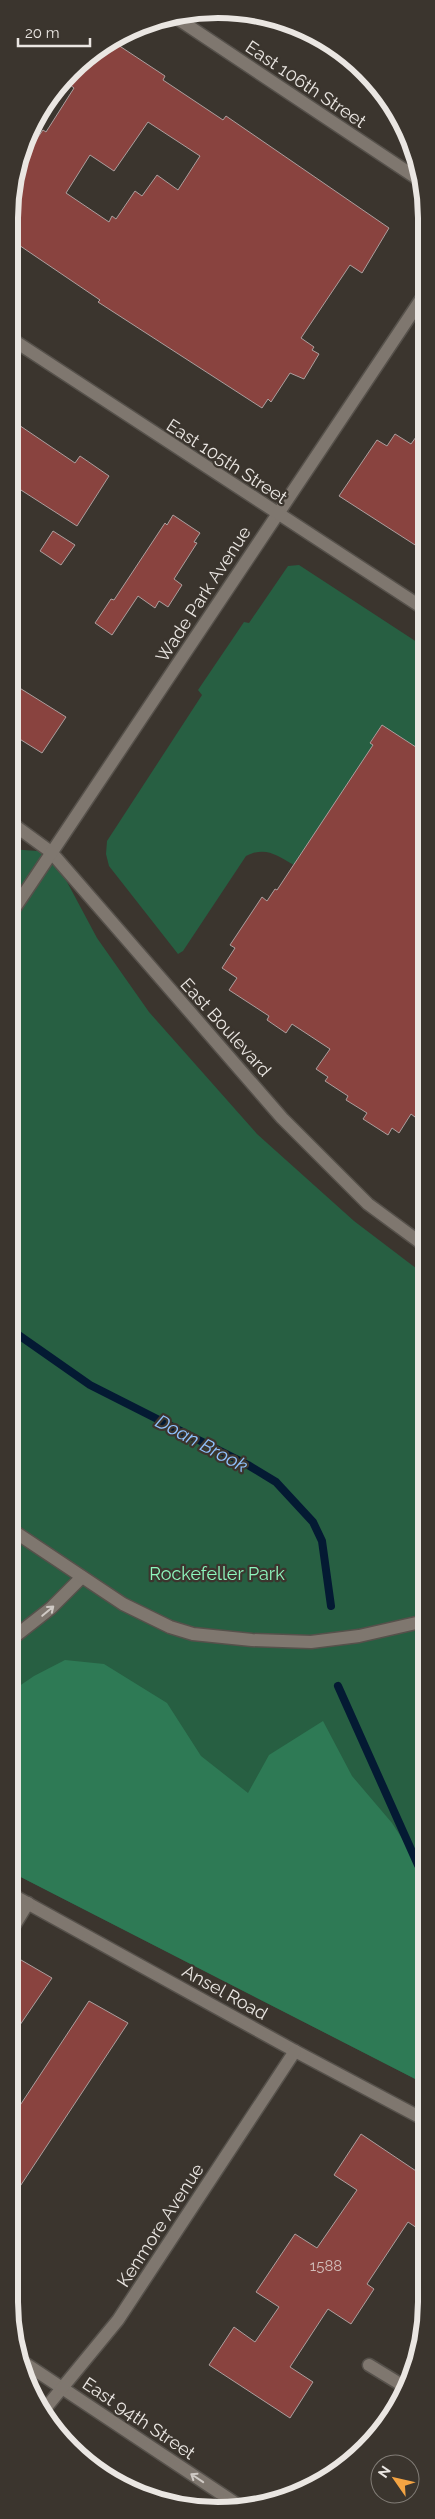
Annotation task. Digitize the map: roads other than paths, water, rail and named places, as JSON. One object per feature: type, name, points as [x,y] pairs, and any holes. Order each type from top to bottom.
[{"type":"street","name":"East 106th Street","points":[[180,21],[414,177]]},
{"type":"street","name":"Wade Park Avenue","points":[[18,902],[418,304]]},
{"type":"street","name":"East 105th Street","points":[[18,343],[276,514],[418,605]]},
{"type":"street","name":"East Boulevard","points":[[18,828],[51,852],[282,1118],[368,1204],[418,1241]]},
{"type":"street","points":[[18,1534],[123,1604],[170,1627],[222,1638],[311,1642],[359,1636],[418,1623]]},
{"type":"street","points":[[18,1634],[51,1608],[82,1577]]},
{"type":"street","name":"Ansel Road","points":[[18,1898],[295,2051],[418,2116]]},
{"type":"street","points":[[18,1919],[28,1903]]},
{"type":"street","name":"Kenmore Avenue","points":[[47,2406],[118,2320],[295,2051]]},
{"type":"street","name":"East 94th Street","points":[[28,2365],[232,2501]]},
{"type":"street","points":[[369,2365],[399,2385]]},
{"type":"waterway","name":"Doan Brook","points":[[18,1335],[90,1385],[248,1465],[276,1482],[313,1522],[322,1541],[331,1606]]},
{"type":"waterway","name":"Doan Brook","points":[[338,1686],[418,1865]]},
{"type":"park label","name":"Rockefeller Park","points":[[217,1573]]}]
